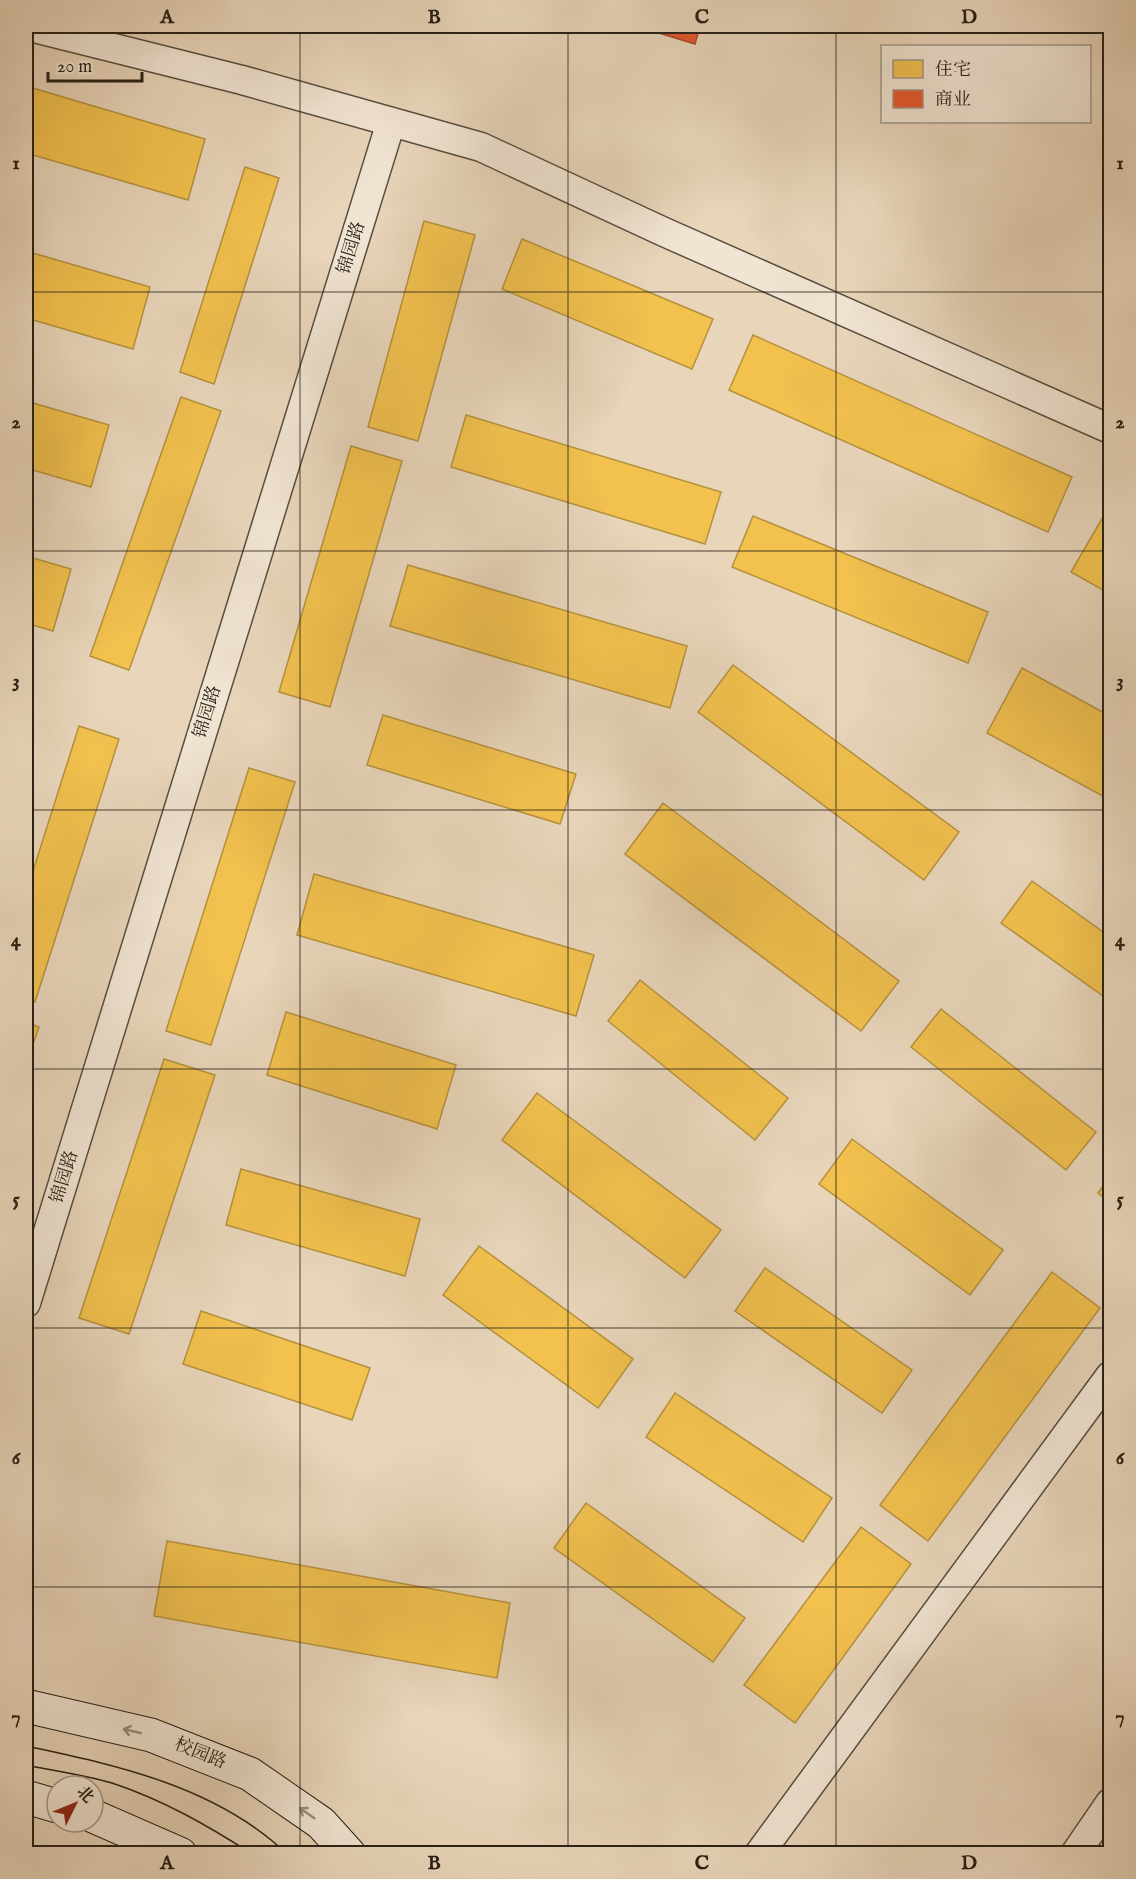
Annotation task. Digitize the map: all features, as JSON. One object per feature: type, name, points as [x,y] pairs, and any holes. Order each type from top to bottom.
[{"type":"street","points":[[26,26],[242,80],[481,147],[675,237],[859,319],[1066,407],[1110,429]]},
{"type":"street","name":"锦园路","points":[[26,1303],[391,122]]},
{"type":"street","points":[[759,1854],[1110,1376]]},
{"type":"street","name":"校园路","points":[[26,1706],[151,1735],[250,1774],[321,1823],[349,1854]]},
{"type":"street","points":[[26,1797],[45,1803]]},
{"type":"street","points":[[1075,1854],[1110,1803]]},
{"type":"street","points":[[105,1821],[180,1854]]},
{"type":"building: 住宅","points":[[26,86],[205,139],[188,200],[26,153]]},
{"type":"building: 住宅","points":[[245,167],[279,178],[214,384],[180,372]]},
{"type":"building: 住宅","points":[[424,221],[475,235],[418,441],[368,427]]},
{"type":"building: 住宅","points":[[522,239],[713,319],[692,369],[502,289]]},
{"type":"building: 住宅","points":[[26,251],[150,287],[133,349],[26,318]]},
{"type":"building: 住宅","points":[[753,335],[1072,477],[1048,532],[729,390]]},
{"type":"building: 住宅","points":[[181,397],[221,411],[129,670],[90,656]]},
{"type":"building: 住宅","points":[[26,401],[109,425],[91,487],[26,468]]},
{"type":"building: 住宅","points":[[466,415],[721,492],[705,544],[451,467]]},
{"type":"building: 住宅","points":[[351,446],[402,461],[330,707],[279,692]]},
{"type":"building: 住宅","points":[[1107,510],[1110,512],[1110,594],[1071,572]]},
{"type":"building: 住宅","points":[[753,516],[988,612],[968,663],[732,567]]},
{"type":"building: 住宅","points":[[26,556],[71,569],[53,631],[26,623]]},
{"type":"building: 住宅","points":[[408,565],[687,646],[670,708],[390,626]]},
{"type":"building: 住宅","points":[[733,665],[959,832],[924,880],[698,712]]},
{"type":"building: 住宅","points":[[1022,668],[1110,716],[1110,800],[987,733]]},
{"type":"building: 住宅","points":[[383,715],[576,774],[560,824],[367,765]]},
{"type":"building: 住宅","points":[[79,726],[119,739],[35,1002],[26,999],[26,893]]},
{"type":"building: 住宅","points":[[249,768],[295,782],[211,1045],[166,1031]]},
{"type":"building: 住宅","points":[[663,803],[899,981],[861,1031],[625,854]]},
{"type":"building: 住宅","points":[[314,874],[594,955],[576,1016],[297,935]]},
{"type":"building: 住宅","points":[[1032,881],[1110,937],[1110,1001],[1001,923]]},
{"type":"building: 住宅","points":[[640,980],[788,1098],[755,1140],[608,1021]]},
{"type":"building: 住宅","points":[[941,1009],[1096,1132],[1066,1170],[911,1047]]},
{"type":"building: 住宅","points":[[286,1012],[456,1065],[437,1129],[267,1075]]},
{"type":"building: 住宅","points":[[26,1022],[39,1027],[26,1064]]},
{"type":"building: 住宅","points":[[164,1059],[215,1075],[129,1334],[79,1318]]},
{"type":"building: 住宅","points":[[537,1093],[721,1230],[685,1278],[502,1140]]},
{"type":"building: 住宅","points":[[852,1139],[1003,1250],[970,1295],[819,1184]]},
{"type":"building: 住宅","points":[[241,1169],[420,1219],[405,1276],[226,1225]]},
{"type":"building: 住宅","points":[[1110,1177],[1110,1203],[1098,1193]]},
{"type":"building: 住宅","points":[[479,1246],[633,1359],[598,1408],[443,1295]]},
{"type":"building: 住宅","points":[[765,1268],[912,1370],[882,1413],[735,1311]]},
{"type":"building: 住宅","points":[[1052,1272],[1100,1308],[928,1541],[880,1505]]},
{"type":"building: 住宅","points":[[201,1311],[370,1368],[352,1420],[183,1364]]},
{"type":"building: 住宅","points":[[675,1393],[832,1498],[803,1542],[646,1437]]},
{"type":"building: 住宅","points":[[586,1503],[745,1618],[713,1662],[554,1548]]},
{"type":"building: 住宅","points":[[861,1527],[911,1564],[795,1723],[744,1685]]},
{"type":"building: 住宅","points":[[167,1541],[510,1603],[497,1678],[154,1616]]},
{"type":"building: 商业","points":[[636,26],[700,26],[695,44]]},
{"type":"tram line","points":[[26,1746],[95,1761],[198,1795],[259,1831],[287,1854]]},
{"type":"tram line","points":[[26,1765],[101,1780],[149,1797],[184,1814],[252,1854]]}]
